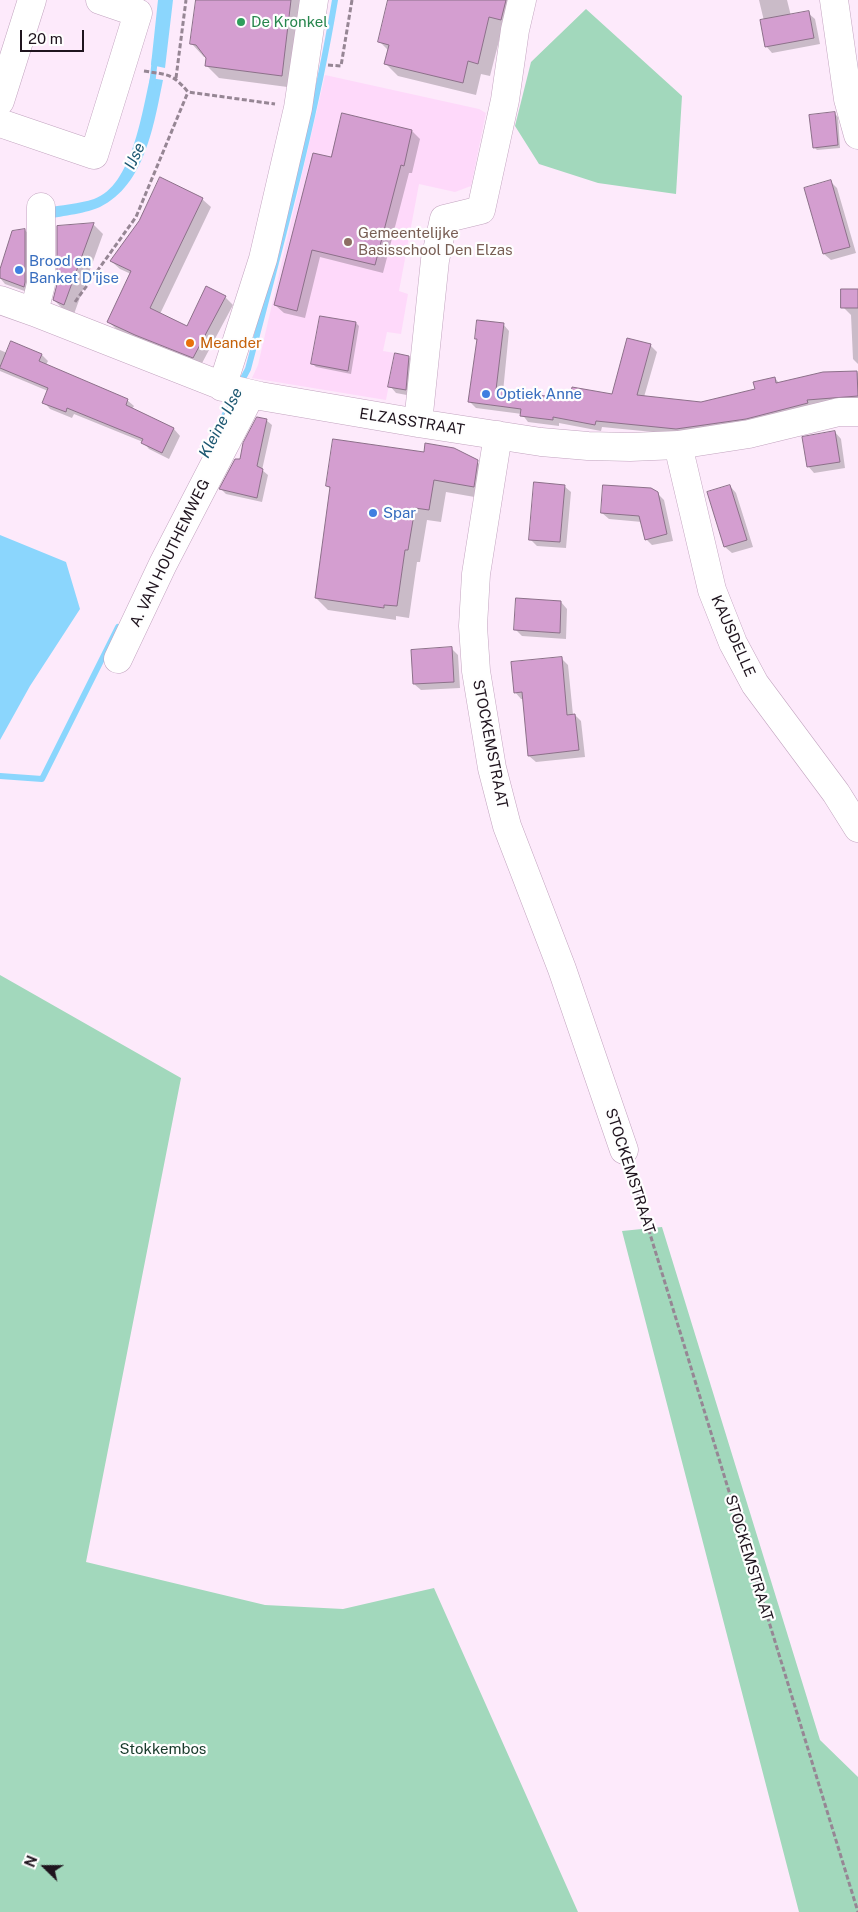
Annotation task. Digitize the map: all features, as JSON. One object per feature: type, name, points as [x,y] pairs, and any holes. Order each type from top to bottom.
[{"type":"street","points":[[0,101],[32,0]]},
{"type":"street","points":[[0,124],[94,155],[138,13],[100,0]]},
{"type":"street","name":"A. VAN HOUTHEMWEG","points":[[118,659],[163,564],[237,391],[298,108],[314,0]]},
{"type":"street","points":[[418,423],[435,260],[444,219],[481,210],[505,100],[515,30],[522,0]]},
{"type":"street","points":[[834,0],[848,99],[858,135]]},
{"type":"street","points":[[34,312],[41,284],[42,215]]},
{"type":"street","name":"ELZASSTRAAT","points":[[0,300],[237,391],[498,435],[588,446],[678,445],[749,434],[848,412]]},
{"type":"street","name":"STOCKEMSTRAAT","points":[[498,435],[476,574],[474,626],[476,671],[492,768],[507,826],[562,969],[624,1150]]},
{"type":"street","name":"KAUSDELLE","points":[[678,445],[712,590],[733,643],[755,684],[836,793],[858,828]]},
{"type":"path","points":[[176,78],[186,0]]},
{"type":"path","points":[[340,66],[352,0]]},
{"type":"path","points":[[142,70],[176,78],[188,92],[298,108]]},
{"type":"path","points":[[60,322],[136,217],[188,92]]},
{"type":"path","name":"STOCKEMSTRAAT","points":[[624,1150],[858,1912]]},
{"type":"shaded area","name":"Gemeentelijke Basisschool Den Elzas","points":[[325,75],[479,109],[486,113],[471,186],[455,192],[419,184],[399,291],[408,294],[401,334],[387,332],[383,351],[395,353],[386,400],[252,378],[258,365]]},
{"type":"green space","points":[[586,9],[682,96],[676,194],[598,183],[539,164],[515,126],[531,62]]},
{"type":"green space","name":"Stokkembos","points":[[0,975],[181,1078],[86,1562],[265,1605],[343,1609],[434,1588],[578,1912],[0,1912]]},
{"type":"green space","points":[[662,1227],[820,1740],[858,1777],[858,1912],[799,1912],[622,1231]]},
{"type":"water","points":[[158,0],[173,0],[165,68],[151,65]]},
{"type":"water","points":[[150,78],[163,80],[160,97],[145,152],[128,184],[115,197],[100,207],[82,213],[48,219],[45,208],[94,199],[107,191],[118,179],[126,164],[139,128]]},
{"type":"water","points":[[0,535],[66,562],[80,609],[30,686],[0,740]]},
{"type":"building","name":"De Kronkel","points":[[196,0],[291,0],[282,76],[205,66],[206,58],[196,45],[190,44]]},
{"type":"building","points":[[388,0],[506,0],[501,20],[489,17],[478,64],[468,61],[463,83],[384,64],[389,45],[378,42]]},
{"type":"building","points":[[809,11],[814,38],[765,47],[760,20]]},
{"type":"building","points":[[835,112],[838,145],[813,148],[809,115]]},
{"type":"building","points":[[342,113],[412,130],[404,166],[401,165],[375,265],[312,250],[297,311],[274,305],[313,153],[331,157]]},
{"type":"building","points":[[160,177],[203,198],[150,308],[187,326],[206,286],[226,296],[193,358],[107,322],[131,271],[110,261],[139,221]]},
{"type":"building","points":[[831,180],[850,247],[823,254],[804,188]]},
{"type":"building","points":[[94,223],[64,305],[53,300],[57,284],[57,226]]},
{"type":"building","points":[[25,229],[24,287],[0,278],[0,269],[12,231]]},
{"type":"building","points":[[841,289],[858,289],[858,308],[841,308]]},
{"type":"building","points":[[320,316],[356,322],[348,371],[311,364]]},
{"type":"building","points":[[477,320],[504,323],[496,390],[570,399],[572,387],[612,394],[627,338],[651,344],[637,395],[701,402],[755,389],[753,382],[775,377],[776,383],[823,372],[857,371],[858,396],[807,400],[808,403],[746,419],[676,429],[596,421],[595,425],[553,417],[553,420],[520,416],[521,409],[468,402],[477,339],[475,339]]},
{"type":"building","points":[[11,341],[42,354],[39,361],[128,399],[126,405],[174,428],[162,453],[141,443],[143,439],[67,408],[66,412],[42,403],[48,388],[0,368]]},
{"type":"building","points":[[395,353],[409,356],[406,390],[388,387]]},
{"type":"building","points":[[257,417],[267,419],[257,466],[263,469],[257,498],[219,489],[235,459],[240,459],[243,443]]},
{"type":"building","points":[[835,431],[840,462],[807,467],[802,437]]},
{"type":"building","points":[[333,439],[424,452],[425,443],[454,448],[478,460],[474,487],[434,480],[429,510],[415,508],[408,550],[405,550],[397,606],[384,605],[384,608],[315,598],[330,487],[326,486]]},
{"type":"building","points":[[534,482],[565,485],[560,542],[529,540]]},
{"type":"building","points":[[603,485],[651,488],[658,492],[667,534],[645,540],[639,516],[601,513]]},
{"type":"building","points":[[730,485],[747,540],[724,547],[707,492]]},
{"type":"building","points":[[516,598],[561,601],[560,633],[514,630]]},
{"type":"building","points":[[452,647],[454,682],[413,684],[411,650]]},
{"type":"building","points":[[562,657],[567,715],[575,714],[579,750],[528,756],[522,692],[514,693],[511,662]]},
{"type":"waterway","name":"Kleine IJse","points":[[240,384],[248,369],[296,186],[327,47],[335,0]]},
{"type":"waterway","name":"IJse","points":[[152,86],[155,58]]},
{"type":"waterway","name":"Kleine IJse","points":[[222,420],[234,397]]},
{"type":"waterway","name":"Kleine IJse","points":[[0,776],[42,779],[118,627]]},
{"type":"place","name":"De Kronkel","points":[[241,22]]},
{"type":"place","name":"Gemeentelijke Basisschool Den Elzas","points":[[348,242]]},
{"type":"place","name":"Brood en Banket D'ijse","points":[[19,270]]},
{"type":"place","name":"Meander","points":[[190,343]]},
{"type":"place","name":"Optiek Anne","points":[[486,394]]},
{"type":"place","name":"Spar","points":[[373,513]]}]
